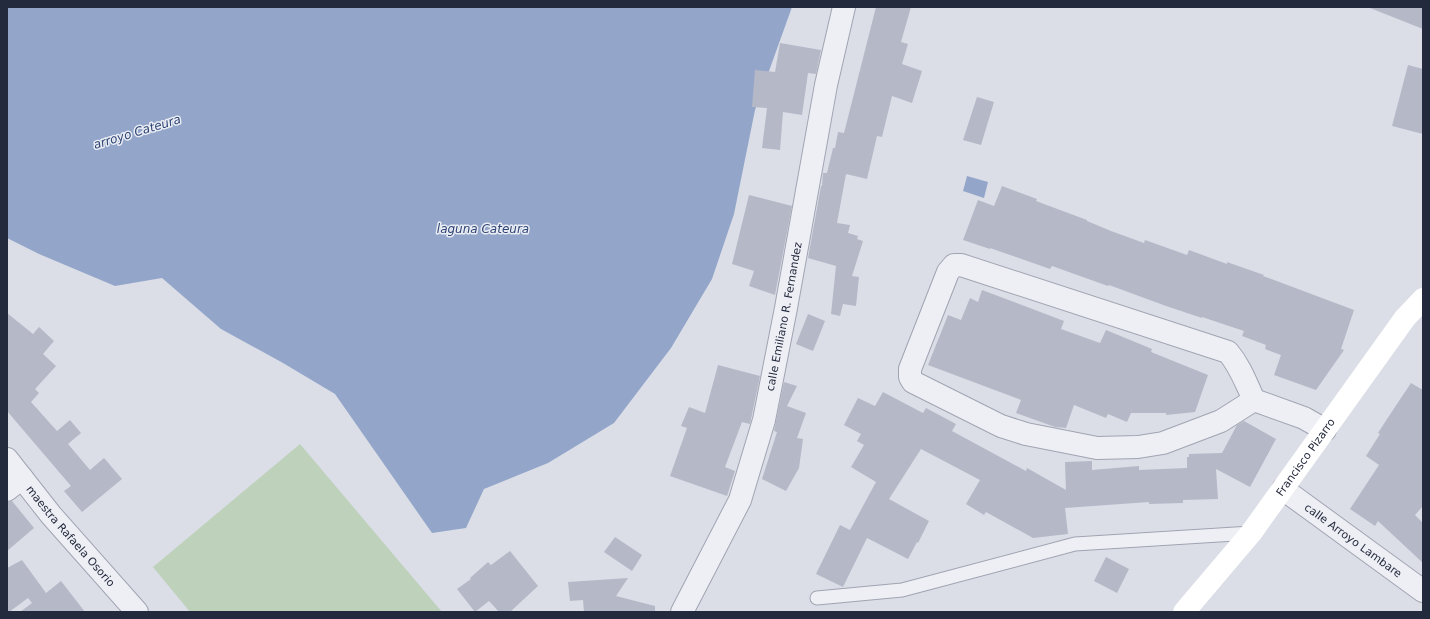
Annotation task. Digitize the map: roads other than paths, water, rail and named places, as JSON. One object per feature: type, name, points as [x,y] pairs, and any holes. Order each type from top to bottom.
[{"type":"street","name":"calle Emiliano R. Fernandez","points":[[682,612],[740,500],[764,420],[786,308],[826,85],[844,7]]},
{"type":"street","points":[[1254,400],[1221,421],[1163,443],[1138,447],[1097,448],[1026,434],[1001,426],[913,382],[910,377],[910,369],[948,272],[954,265],[961,265],[1228,352],[1236,361],[1241,370],[1254,400],[1304,418],[1326,430]]},
{"type":"street","name":"Francisco Pizarro","points":[[1184,612],[1251,533],[1405,318],[1423,299]]},
{"type":"street","name":"maestra Rafaela Osorio","points":[[7,459],[14,484],[51,515],[137,612]]},
{"type":"street","name":"calle Arroyo Lambare","points":[[1283,489],[1423,591]]},
{"type":"lane","points":[[817,598],[902,590],[1075,544],[1251,533]]},
{"type":"water","name":"laguna Cateura","points":[[7,7],[792,7],[755,110],[734,214],[712,279],[671,348],[614,423],[548,463],[484,489],[466,528],[432,533],[335,394],[221,329],[162,278],[115,286],[39,254],[7,238]]},
{"type":"water","points":[[967,176],[988,182],[984,198],[963,191]]},
{"type":"water label","name":"arroyo Cateura","points":[[137,132]]}]
